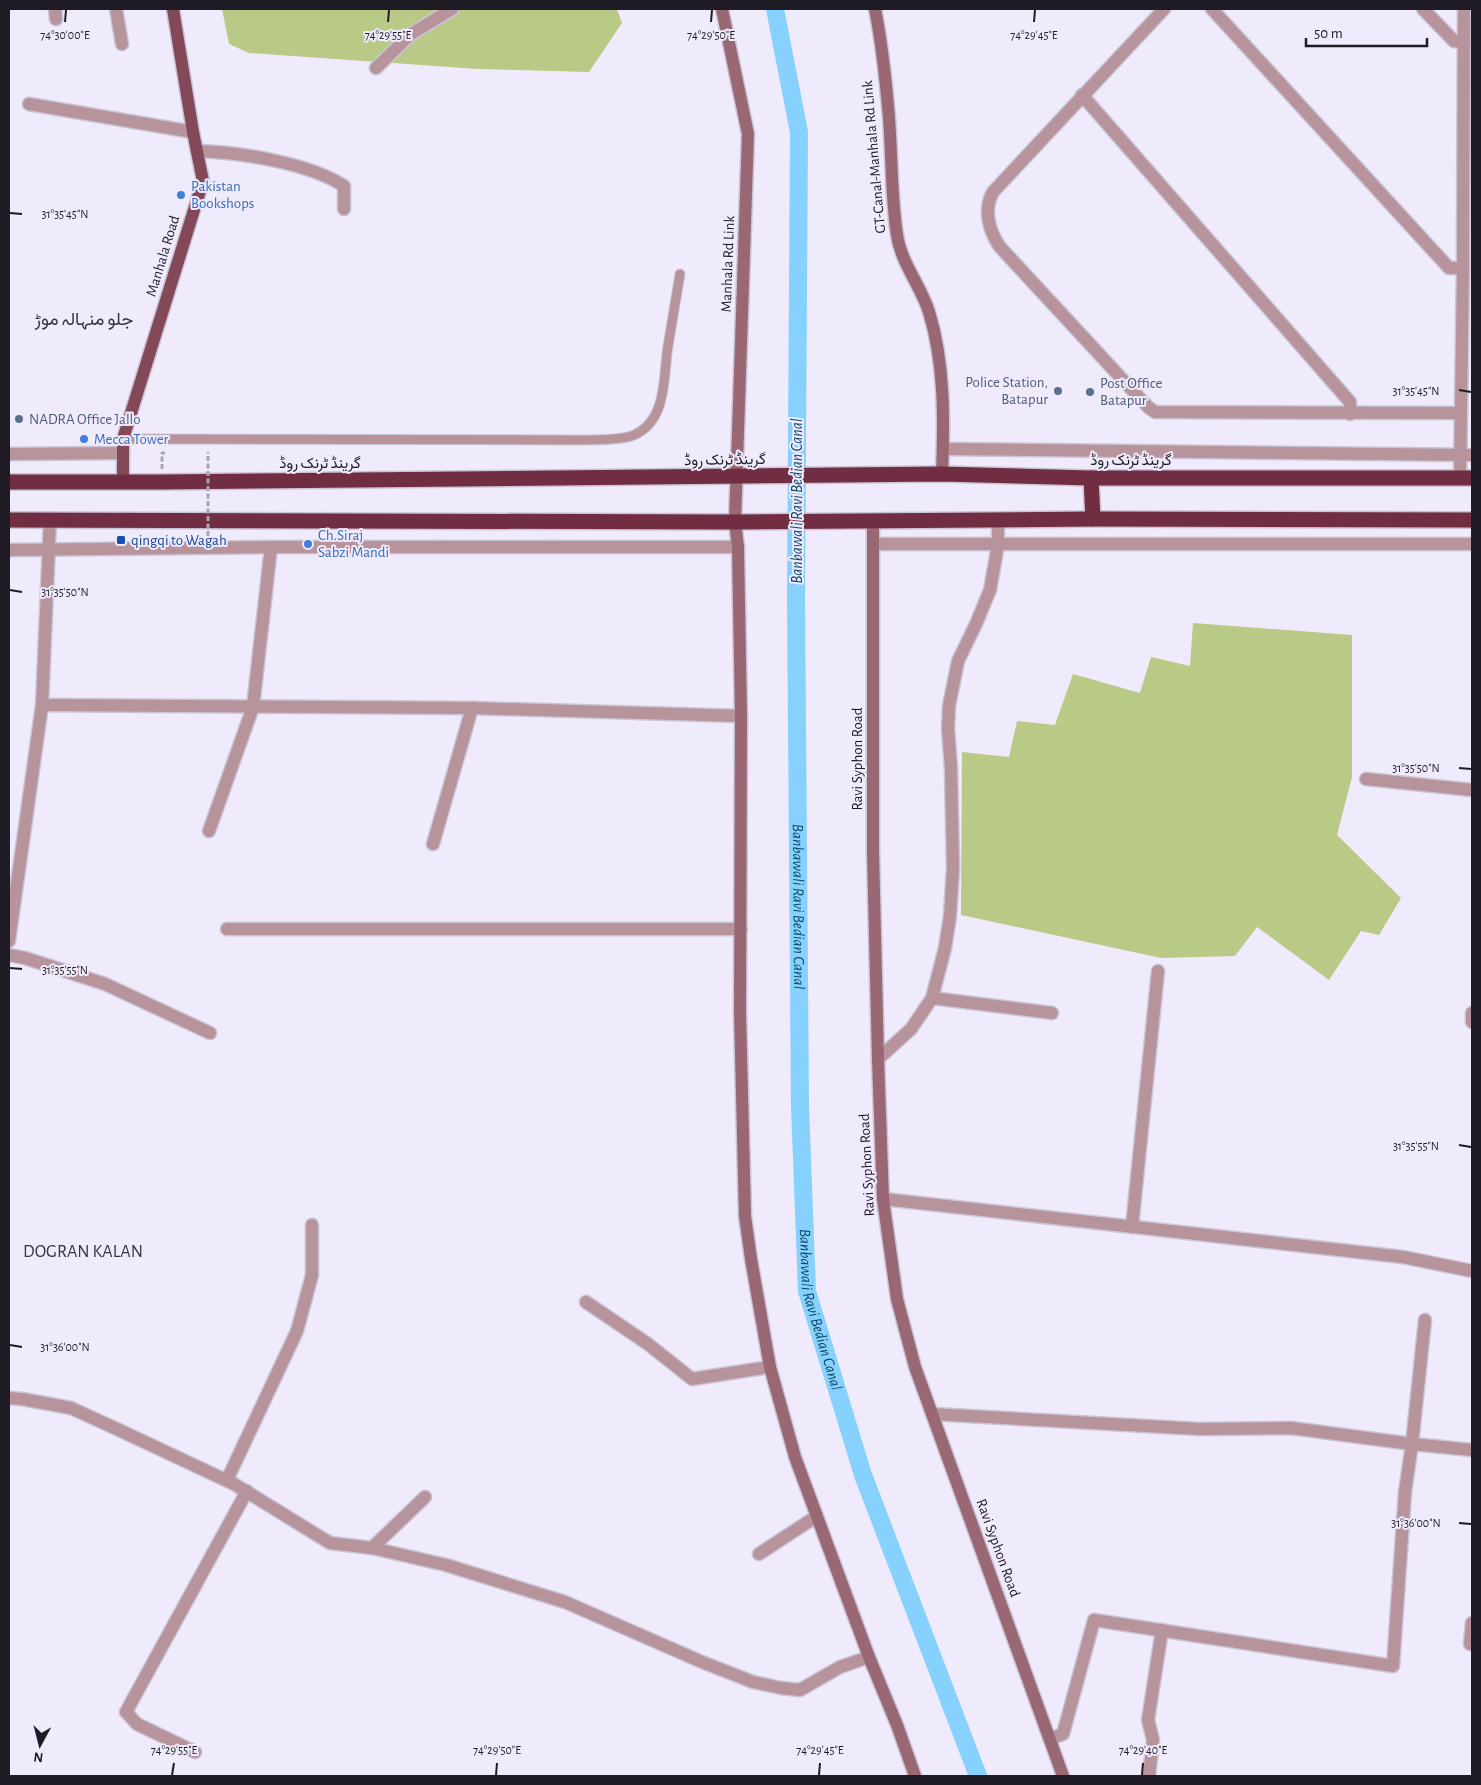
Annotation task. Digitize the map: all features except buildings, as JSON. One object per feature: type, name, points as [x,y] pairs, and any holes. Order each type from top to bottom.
[{"type":"highway","name":"گرینڈ ٹرنک روڈ","points":[[9,482],[942,474],[1091,478],[1466,478]]},
{"type":"highway","points":[[1091,478],[1093,519]]},
{"type":"highway","points":[[9,520],[868,522],[1093,519],[1472,520]]},
{"type":"main road","name":"Manhala Road","points":[[124,482],[123,439],[203,181],[173,9]]},
{"type":"street","points":[[116,9],[122,44]]},
{"type":"street","points":[[376,68],[411,34],[452,9]]},
{"type":"street","name":"Manhala Rd Link","points":[[722,9],[748,134],[736,476],[740,522],[738,547],[741,716],[740,1013],[745,1216],[770,1367],[793,1449],[869,1657],[897,1725],[915,1776]]},
{"type":"street","name":"GT-Canal-Manhala Rd Link","points":[[875,9],[889,118],[893,209],[897,238],[904,258],[923,296],[934,332],[940,370],[942,474]]},
{"type":"street","points":[[1164,9],[993,192],[989,200],[988,223],[993,238],[1155,412],[1460,413]]},
{"type":"street","points":[[1212,9],[1449,268],[1463,268]]},
{"type":"street","points":[[1423,9],[1454,41],[1464,42]]},
{"type":"street","points":[[1464,9],[1463,268],[1460,413],[1466,455],[1466,478]]},
{"type":"street","points":[[1082,96],[1350,402],[1350,414]]},
{"type":"street","points":[[29,104],[193,132]]},
{"type":"street","points":[[197,151],[234,153],[277,161],[330,176],[344,186],[344,209]]},
{"type":"street","points":[[943,449],[1466,455]]},
{"type":"street","points":[[9,454],[123,453]]},
{"type":"street","points":[[9,941],[42,705],[50,520]]},
{"type":"street","points":[[878,1060],[911,1029],[932,998],[945,948],[950,916],[953,868],[951,768],[948,729],[949,706],[958,661],[990,590],[998,545],[998,520]]},
{"type":"street","name":"Ravi Syphon Road","points":[[868,522],[874,544],[873,851],[883,1199],[897,1299],[915,1367],[1063,1776]]},
{"type":"street","points":[[874,544],[1472,544]]},
{"type":"street","points":[[210,831],[253,707],[271,546]]},
{"type":"street","points":[[9,550],[271,546],[738,547]]},
{"type":"street","points":[[42,705],[472,708],[741,716]]},
{"type":"street","points":[[433,844],[472,708]]},
{"type":"street","points":[[1366,779],[1472,790]]},
{"type":"street","points":[[227,929],[741,929]]},
{"type":"street","points":[[9,955],[26,958],[105,984],[210,1033]]},
{"type":"street","points":[[1132,1226],[1158,971]]},
{"type":"street","points":[[932,998],[1052,1013]]},
{"type":"street","points":[[1472,1013],[1472,1022]]},
{"type":"street","points":[[883,1199],[1402,1257],[1472,1271]]},
{"type":"street","points":[[227,1480],[297,1330],[312,1275],[312,1225]]},
{"type":"street","points":[[586,1302],[648,1344],[692,1379],[770,1367]]},
{"type":"street","points":[[1050,1739],[1063,1734],[1094,1620],[1394,1666],[1405,1492],[1425,1320]]},
{"type":"street","points":[[9,1398],[22,1398],[70,1408],[227,1480],[330,1543],[372,1548],[446,1565],[565,1602],[702,1662],[753,1682],[800,1690],[840,1667],[869,1657]]},
{"type":"street","points":[[932,1414],[1200,1429],[1291,1428],[1472,1450]]},
{"type":"street","points":[[195,1752],[137,1724],[126,1712],[247,1491]]},
{"type":"street","points":[[372,1548],[425,1497]]},
{"type":"street","points":[[759,1554],[817,1516]]},
{"type":"street","points":[[1470,1644],[1472,1623]]},
{"type":"street","points":[[1150,1776],[1153,1740],[1148,1720],[1162,1630]]},
{"type":"lane","points":[[123,439],[569,440],[610,439],[633,436],[647,427],[655,415],[662,396],[667,349],[680,274]]},
{"type":"path","points":[[161,482],[162,453],[171,452]]},
{"type":"path","points":[[208,452],[208,536]]},
{"type":"green space","points":[[222,9],[617,9],[622,23],[589,72],[478,69],[249,53],[229,44]]},
{"type":"green space","points":[[1193,623],[1352,635],[1352,777],[1337,835],[1401,898],[1379,935],[1361,931],[1329,980],[1257,927],[1235,956],[1161,958],[961,915],[962,752],[1009,757],[1017,721],[1055,725],[1073,674],[1140,693],[1151,657],[1190,666]]},
{"type":"waterway","name":"Banbawali Ravi Bedian Canal","points":[[775,9],[799,132],[796,598],[800,1106],[807,1291],[863,1475],[978,1776]]},
{"type":"place","name":"Pakistan Bookshops","points":[[181,195]]},
{"type":"place","name":"Police Station, Batapur","points":[[1058,391]]},
{"type":"place","name":"Post Office Batapur","points":[[1090,392]]},
{"type":"place","name":"NADRA Office Jallo","points":[[19,419]]},
{"type":"place","name":"Mecca Tower","points":[[84,439]]},
{"type":"place","name":"qingqi to Wagah","points":[[121,540]]},
{"type":"place","name":"Ch.Siraj Sabzi Mandi","points":[[308,544]]},
{"type":"district","name":"جلو منہالہ موڑ","points":[[84,320]]},
{"type":"district","name":"DOGRAN KALAN","points":[[83,1252]]}]
